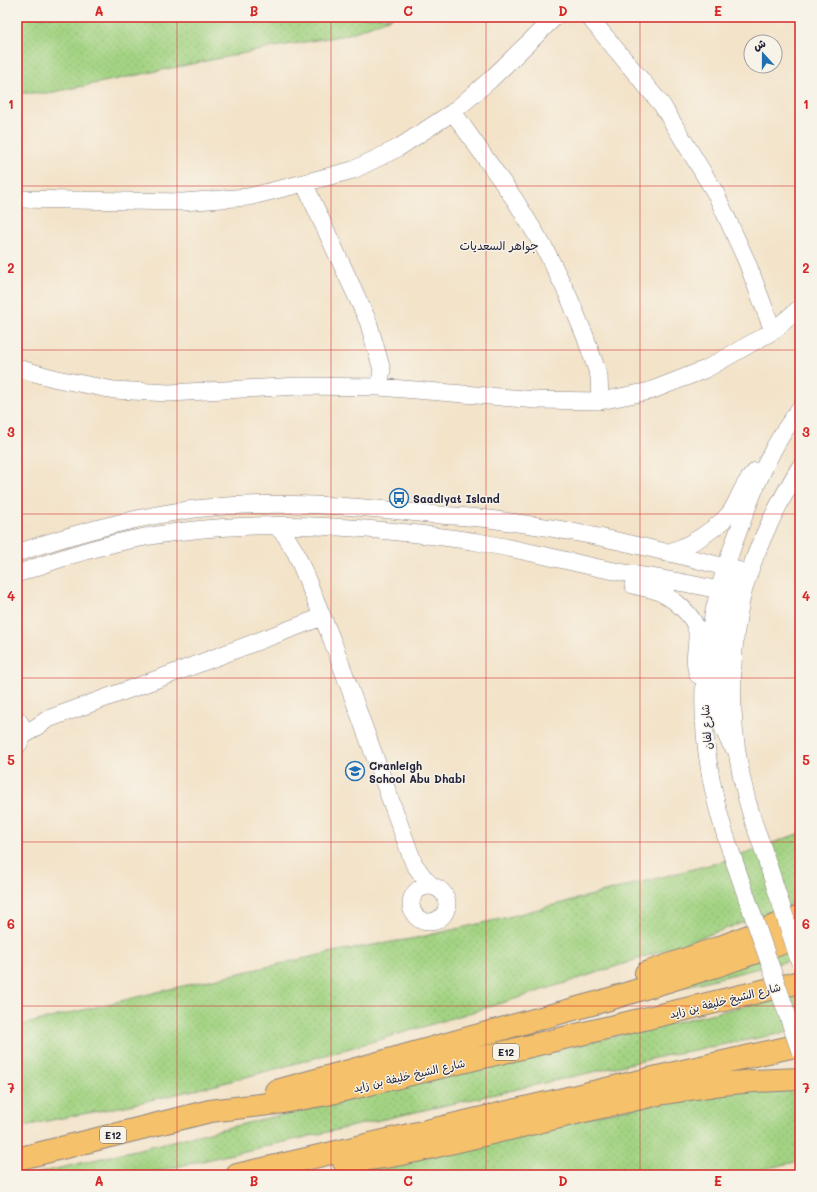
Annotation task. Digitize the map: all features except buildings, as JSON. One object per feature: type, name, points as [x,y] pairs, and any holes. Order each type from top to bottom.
[{"type":"highway","points":[[493,1030],[567,1001],[718,948],[800,916]]},
{"type":"highway","points":[[210,1111],[275,1091],[624,994],[716,966],[800,937]]},
{"type":"highway","name":"شارع الشيخ خليفة بن زايد","points":[[17,1159],[210,1111],[278,1103],[327,1094],[800,982]]},
{"type":"highway","points":[[238,1175],[800,1045]]},
{"type":"highway","points":[[290,1162],[341,1162],[391,1156],[659,1094],[722,1084],[800,1079]]},
{"type":"street","points":[[17,199],[183,202],[248,197],[353,170],[398,148],[453,112],[490,80],[555,17]]},
{"type":"street","points":[[589,17],[662,105],[716,194],[747,262],[773,331]]},
{"type":"street","points":[[453,112],[515,200],[545,249],[568,295],[585,336],[599,376],[600,400]]},
{"type":"street","points":[[304,183],[368,321],[382,370],[379,387]]},
{"type":"street","points":[[17,368],[58,379],[114,390],[169,393],[299,386],[379,387],[537,400],[600,400],[650,391],[706,369],[773,331],[800,308]]},
{"type":"street","name":"شارع لفان","points":[[800,408],[767,462],[748,505],[736,570],[730,593],[713,617],[704,686],[705,732],[711,778],[724,832],[800,1051]]},
{"type":"street","points":[[17,553],[105,526],[162,514],[230,506],[277,505],[347,507],[522,523],[581,533],[736,570],[741,541],[780,456],[786,429]]},
{"type":"street","points":[[666,553],[692,543],[724,520],[733,509],[750,477],[767,462]]},
{"type":"street","name":"شارع لفان","points":[[800,467],[775,513],[759,547],[736,570],[730,593],[737,622],[732,682],[737,754],[747,802],[800,963]]},
{"type":"street","points":[[276,525],[289,541],[299,559],[332,640],[414,864],[425,879],[432,885],[438,887],[446,897],[446,910],[437,920],[431,922],[424,921],[418,918],[411,908],[410,902],[412,896],[414,864]]},
{"type":"street","points":[[18,571],[81,552],[151,536],[215,528],[276,525],[315,526],[360,528],[451,538],[507,548],[605,569],[696,585],[730,593]]},
{"type":"street","points":[[18,571],[87,538],[105,526]]},
{"type":"street","points":[[299,559],[303,541],[310,530],[315,526]]},
{"type":"street","points":[[605,569],[624,582],[655,590],[666,595],[692,617],[697,631],[695,666],[704,686]]},
{"type":"street","points":[[20,741],[48,719],[174,674],[322,617]]},
{"type":"street","points":[[17,718],[48,719]]},
{"type":"street","points":[[17,718],[21,724],[20,741]]},
{"type":"street","points":[[412,896],[417,890],[424,886],[432,885]]},
{"type":"green space","points":[[17,17],[393,17],[346,35],[275,47],[49,93],[17,93]]},
{"type":"green space","points":[[800,833],[800,902],[723,930],[579,978],[362,1045],[210,1086],[125,1106],[17,1128],[17,1026],[337,951],[416,938],[500,919],[720,862]]},
{"type":"green space","points":[[800,944],[800,958],[642,997]]},
{"type":"green space","points":[[800,993],[800,1029],[779,1034],[673,1054],[141,1175],[31,1175],[385,1090]]},
{"type":"green space","points":[[800,1081],[800,1161],[750,1172],[726,1175],[324,1175],[673,1099]]},
{"type":"place","name":"Saadiyat Island","points":[[399,498]]},
{"type":"place","name":"Cranleigh School Abu Dhabi","points":[[355,771]]},
{"type":"district","name":"جواهر السعديات","points":[[499,245]]}]
